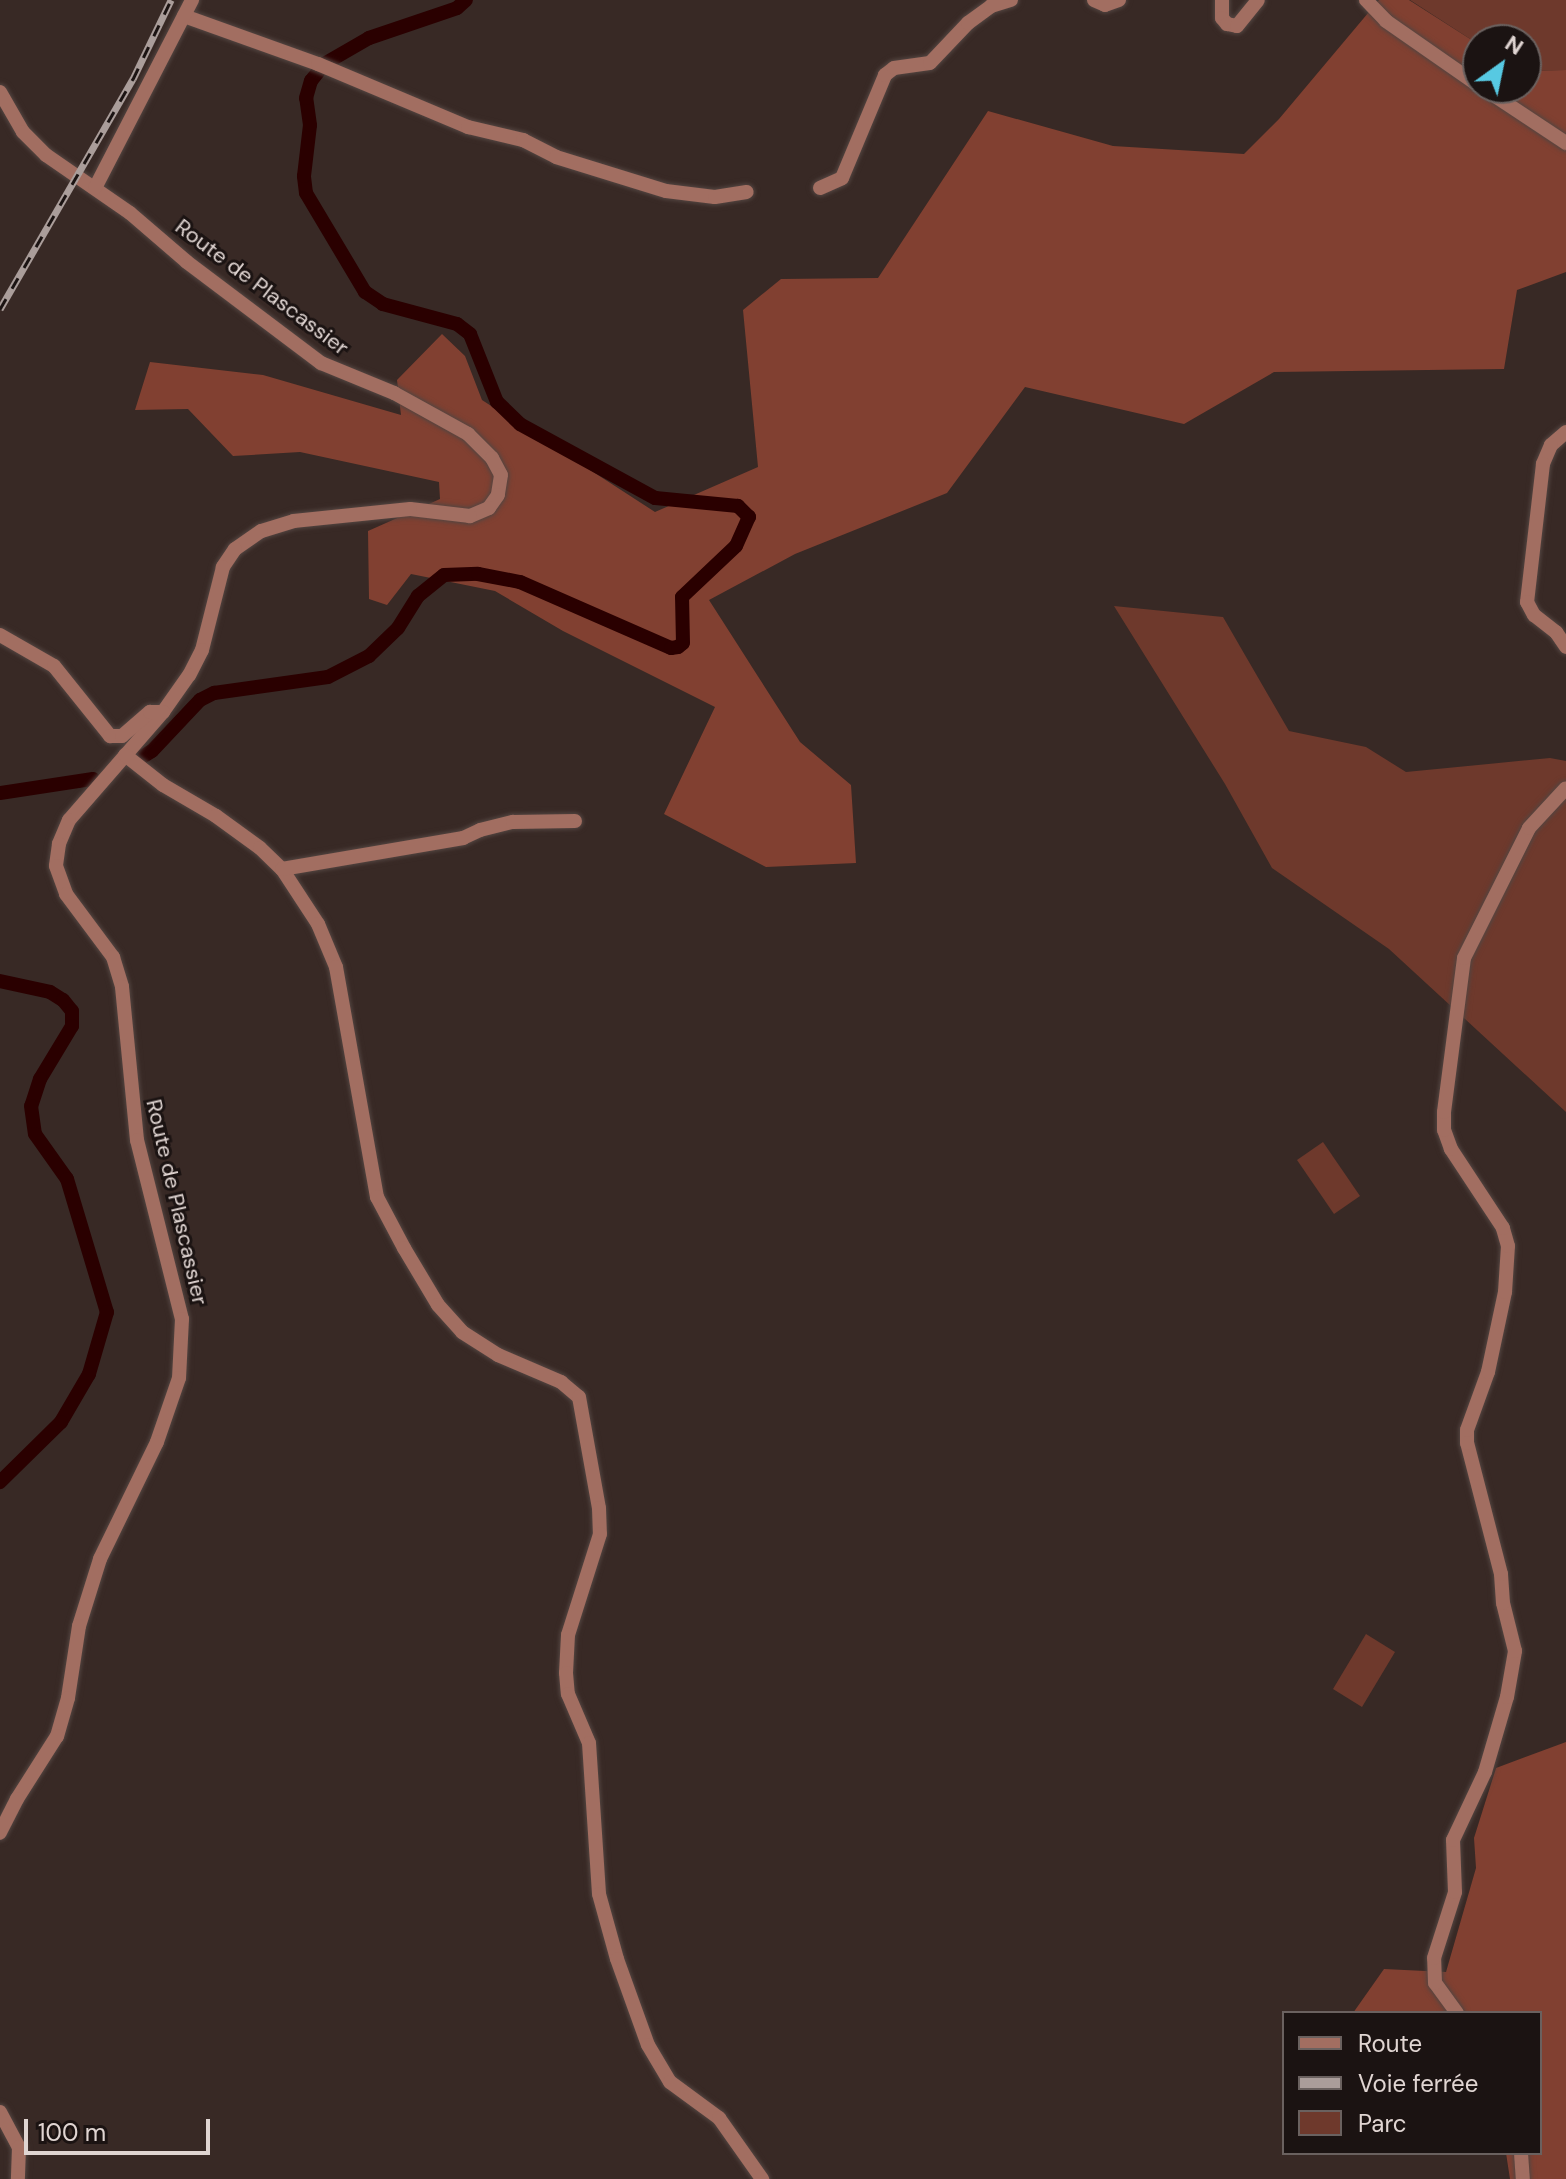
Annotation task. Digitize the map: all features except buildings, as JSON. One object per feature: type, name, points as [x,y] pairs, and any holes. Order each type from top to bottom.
[{"type":"street","points":[[95,188],[192,0]]},
{"type":"street","points":[[820,188],[842,178],[885,75],[894,68],[930,63],[968,23],[991,6],[1011,0]]},
{"type":"street","points":[[1094,0],[1105,5],[1119,0]]},
{"type":"street","points":[[1222,0],[1222,18],[1227,24],[1237,26],[1258,0]]},
{"type":"street","points":[[1366,0],[1410,40],[1462,74]]},
{"type":"street","points":[[184,16],[318,64],[468,127],[523,140],[556,157],[666,191],[715,197],[747,192]]},
{"type":"street","name":"Route de Plascassier","points":[[0,92],[15,121],[35,145],[321,363],[394,393],[468,434],[492,458],[501,475],[498,495],[489,508],[470,516],[410,509],[294,521],[261,531],[235,549],[223,567],[202,650],[163,712],[69,820],[56,866],[66,894],[113,957],[122,987],[137,1140],[182,1319],[179,1378],[157,1442],[100,1559],[79,1626],[68,1698],[57,1736],[17,1799],[0,1833]]},
{"type":"street","points":[[1507,104],[1566,143]]},
{"type":"street","points":[[1566,432],[1551,445],[1543,464],[1527,602],[1534,615],[1556,632],[1566,647]]},
{"type":"street","points":[[0,635],[54,666],[110,736],[122,736],[150,712],[163,712]]},
{"type":"street","points":[[125,755],[163,785],[216,816],[260,848],[282,869],[318,924],[336,967],[377,1197],[404,1248],[438,1305],[462,1332],[498,1355],[561,1382],[579,1397],[599,1508],[600,1534],[568,1635],[566,1673],[568,1694],[589,1743],[599,1894],[617,1959],[648,2045],[670,2082],[719,2118],[762,2179]]},
{"type":"street","points":[[1456,2011],[1435,1983],[1434,1958],[1455,1892],[1453,1840],[1485,1772],[1507,1697],[1515,1651],[1500,1589],[1501,1574],[1467,1443],[1467,1430],[1488,1372],[1505,1292],[1508,1246],[1503,1228],[1451,1149],[1444,1130],[1444,1112],[1464,958],[1529,828],[1566,788]]},
{"type":"street","points":[[282,869],[463,838],[480,830],[513,822],[575,821]]},
{"type":"street","points":[[0,2112],[19,2147],[18,2179]]},
{"type":"street","points":[[1521,2155],[1523,2179]]},
{"type":"green space","points":[[1410,0],[1566,0],[1566,70],[1542,71],[1542,24],[1462,24],[1462,34]]},
{"type":"green space","points":[[1114,606],[1223,617],[1289,731],[1366,747],[1406,772],[1550,758],[1566,761],[1566,1112],[1389,949],[1272,868],[1225,784]]},
{"type":"green space","points":[[1323,1142],[1360,1196],[1334,1214],[1297,1160]]},
{"type":"green space","points":[[1366,1634],[1395,1652],[1362,1707],[1333,1689]]},
{"type":"shaded area","points":[[1379,0],[1409,0],[1462,34],[1462,104],[1542,104],[1542,71],[1566,70],[1566,272],[1517,290],[1504,369],[1274,372],[1184,424],[1025,387],[947,493],[795,554],[709,600],[800,742],[851,785],[856,863],[766,867],[664,814],[715,707],[563,631],[495,591],[411,574],[387,605],[369,599],[368,531],[440,499],[439,482],[300,452],[233,456],[188,409],[135,410],[150,362],[263,375],[401,415],[397,380],[442,334],[465,356],[482,400],[655,512],[758,467],[743,310],[781,279],[878,278],[988,111],[1113,146],[1244,154],[1279,119]]},
{"type":"shaded area","points":[[1566,1742],[1566,2179],[1510,2179],[1506,2155],[1542,2155],[1542,2011],[1354,2011],[1384,1969],[1446,1972],[1476,1868],[1474,1838],[1496,1768]]},
{"type":"waterway","points":[[324,64],[369,38],[457,8],[466,0]]},
{"type":"waterway","points":[[139,759],[152,751],[200,700],[214,693],[328,677],[369,656],[398,628],[418,596],[444,575],[478,574],[520,582],[671,648],[678,647],[683,643],[682,597],[736,546],[749,517],[738,506],[655,498],[520,424],[497,402],[470,334],[457,324],[383,304],[365,292],[306,193],[304,176],[310,125],[306,98],[311,81],[321,68]]},
{"type":"waterway","points":[[0,793],[93,779]]},
{"type":"waterway","points":[[0,981],[50,992],[63,1000],[72,1011],[72,1026],[40,1079],[31,1106],[35,1134],[67,1179],[107,1312],[89,1374],[61,1422],[0,1482]]},
{"type":"railway","points":[[0,309],[133,79],[171,0]]}]
